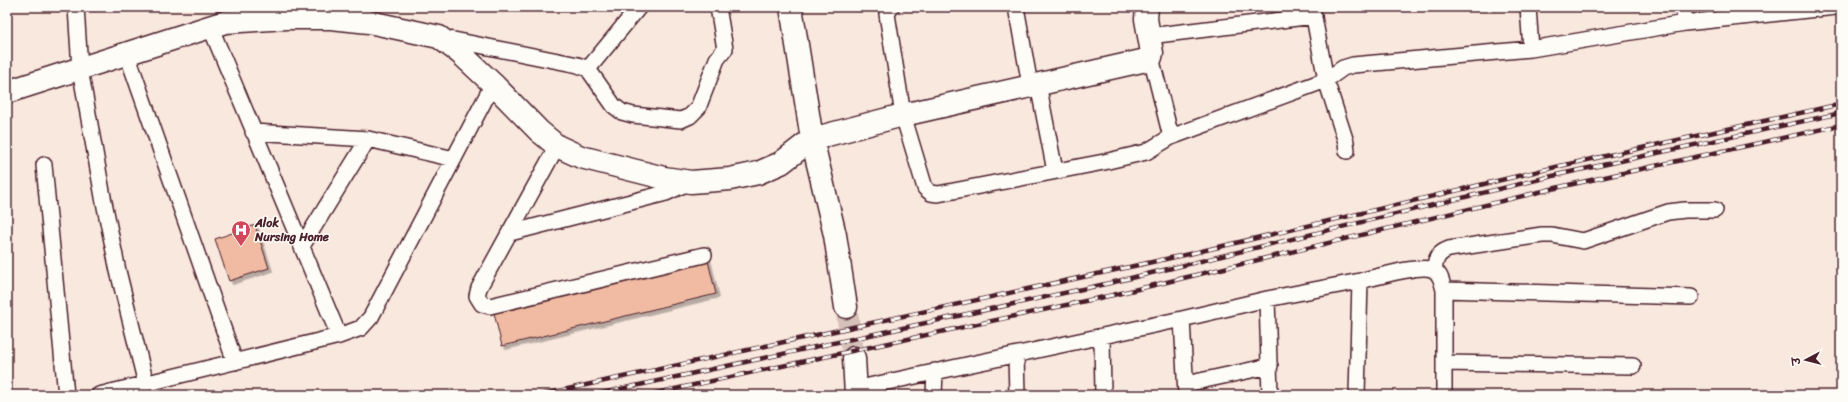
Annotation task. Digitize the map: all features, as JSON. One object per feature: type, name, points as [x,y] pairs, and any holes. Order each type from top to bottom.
[{"type":"street","points":[[76,7],[80,69],[118,271],[146,384]]},
{"type":"street","points":[[588,69],[639,7]]},
{"type":"street","points":[[7,92],[225,22],[286,18],[330,18],[369,22],[578,65],[588,69],[614,106],[622,112],[633,115],[681,120],[690,116],[698,108],[717,59],[725,49],[718,7]]},
{"type":"street","points":[[791,7],[812,139],[835,235],[846,307]]},
{"type":"street","points":[[890,7],[887,14],[902,115],[925,188],[931,193],[938,194],[1146,152],[1171,137],[1326,80],[1343,68],[1353,65],[1531,49],[1685,23],[1836,7]]},
{"type":"street","points":[[1016,7],[1055,171]]},
{"type":"street","points":[[1528,7],[1531,49]]},
{"type":"street","points":[[1683,7],[1685,23]]},
{"type":"street","points":[[1171,137],[1151,57],[1152,53],[1146,17],[1313,12],[1326,80],[1346,142],[1347,151]]},
{"type":"street","points":[[210,26],[339,336]]},
{"type":"street","points":[[439,37],[460,53],[539,131],[557,146],[581,157],[664,178],[691,182],[730,180],[758,173],[781,163],[812,139],[902,115],[1034,84],[1141,62],[1151,57]]},
{"type":"street","points":[[127,54],[235,362]]},
{"type":"street","points":[[99,395],[339,336],[361,328],[371,317],[493,84]]},
{"type":"street","points":[[253,132],[368,139],[454,159]]},
{"type":"street","points":[[302,246],[368,139]]},
{"type":"street","points":[[557,146],[480,288],[477,296],[482,304],[490,306],[704,255]]},
{"type":"street","points":[[44,165],[66,395]]},
{"type":"street","points":[[510,233],[666,193],[691,182]]},
{"type":"street","points":[[1434,269],[1436,258],[1440,252],[1449,249],[1542,235],[1552,235],[1583,241],[1668,212],[1685,210],[1714,210]]},
{"type":"street","points":[[854,358],[856,392],[935,371],[1182,319],[1267,299],[1414,269],[1434,269],[1440,276],[1444,290],[1444,395]]},
{"type":"street","points":[[1357,395],[1360,281]]},
{"type":"street","points":[[1444,290],[1691,297]]},
{"type":"street","points":[[1267,299],[1270,395]]},
{"type":"street","points":[[1182,319],[1186,390],[1270,366]]},
{"type":"street","points":[[1102,336],[1103,395]]},
{"type":"street","points":[[1016,355],[1017,395]]},
{"type":"street","points":[[1444,363],[1633,366]]},
{"type":"street","points":[[934,395],[935,371]]},
{"type":"building","points":[[255,225],[269,268],[229,281],[215,239]]},
{"type":"building","points":[[707,257],[716,294],[502,346],[493,309]]},
{"type":"tunnel","points":[[846,307],[854,358]]},
{"type":"railway","points":[[540,395],[1189,254],[1560,166],[1841,104]]},
{"type":"railway","points":[[593,395],[1110,283],[1561,174],[1841,113]]},
{"type":"railway","points":[[647,395],[1113,295],[1564,186],[1841,125]]},
{"type":"place","name":"Alok Nursing Home","points":[[241,247]]}]
